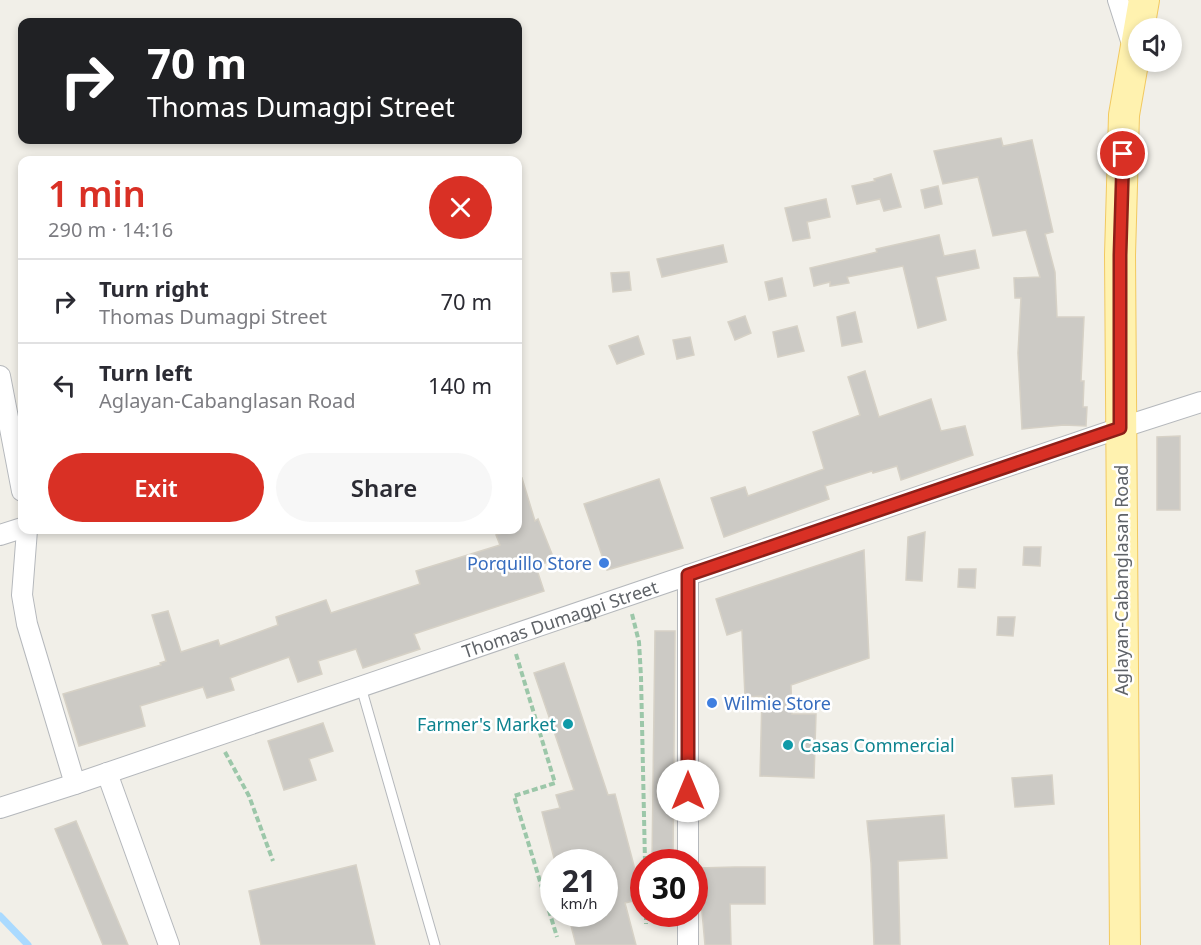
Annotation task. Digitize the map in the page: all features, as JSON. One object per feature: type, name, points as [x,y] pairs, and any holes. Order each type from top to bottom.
[{"type":"main road","name":"Aglayan-Cabanglasan Road","points":[[1140,18],[1144,0]]},
{"type":"main road","name":"Aglayan-Cabanglasan Road","points":[[1125,945],[1120,428],[1122,174],[1124,115],[1131,72]]},
{"type":"street","points":[[1118,0],[1128,31]]},
{"type":"street","points":[[0,375],[18,452]]},
{"type":"street","name":"Thomas Dumagpi Street","points":[[0,808],[1201,402]]},
{"type":"street","points":[[0,535],[18,529]]},
{"type":"street","points":[[27,534],[22,595],[27,624],[75,784]]},
{"type":"street","points":[[688,575],[688,849]]},
{"type":"street","points":[[107,773],[169,945]]},
{"type":"street","points":[[688,927],[688,945]]},
{"type":"lane","points":[[361,687],[435,945]]},
{"type":"path","points":[[628,596],[636,627],[640,657],[645,849]]},
{"type":"path","points":[[510,636],[555,783],[514,796],[557,938]]},
{"type":"path","points":[[215,736],[249,796],[273,861]]},
{"type":"building","points":[[1001,138],[1003,146],[1032,140],[1053,232],[1045,234],[1055,272],[1057,317],[1084,317],[1081,381],[1084,381],[1083,407],[1087,407],[1086,426],[1064,425],[1022,429],[1018,353],[1021,298],[1015,298],[1014,278],[1040,277],[1026,230],[993,236],[978,177],[943,184],[934,151]]},
{"type":"building","points":[[891,174],[901,207],[884,211],[880,199],[857,204],[852,186],[875,181],[874,179]]},
{"type":"building","points":[[938,186],[942,204],[925,208],[921,190]]},
{"type":"building","points":[[826,199],[830,217],[807,222],[810,238],[793,241],[785,208]]},
{"type":"building","points":[[939,235],[944,256],[975,250],[979,268],[936,277],[946,320],[918,328],[903,266],[847,277],[849,283],[830,286],[830,282],[814,286],[810,268],[877,252],[876,249]]},
{"type":"building","points":[[723,245],[727,262],[662,277],[657,259]]},
{"type":"building","points":[[629,272],[631,290],[613,292],[611,273]]},
{"type":"building","points":[[782,278],[786,296],[769,300],[765,282]]},
{"type":"building","points":[[855,312],[862,342],[842,346],[837,317]]},
{"type":"building","points":[[745,316],[751,333],[735,340],[728,322]]},
{"type":"building","points":[[797,326],[804,351],[778,357],[773,332]]},
{"type":"building","points":[[638,336],[644,354],[617,364],[609,346]]},
{"type":"building","points":[[690,337],[694,355],[677,359],[673,340]]},
{"type":"building","points":[[865,371],[879,417],[931,399],[941,431],[965,426],[973,455],[901,480],[897,466],[873,473],[872,471],[825,486],[829,499],[724,537],[711,498],[745,487],[748,496],[824,469],[813,432],[860,415],[848,377]]},
{"type":"building","points":[[1180,436],[1180,510],[1157,510],[1157,437]]},
{"type":"building","points":[[522,478],[535,521],[538,519],[554,559],[536,567],[544,591],[414,634],[420,649],[363,668],[356,649],[318,661],[322,674],[298,682],[289,657],[230,678],[234,690],[207,698],[203,687],[140,706],[145,726],[79,746],[63,694],[161,665],[160,663],[166,661],[152,615],[168,611],[181,652],[218,640],[220,646],[278,625],[276,617],[326,600],[331,613],[420,584],[416,571],[500,545],[496,535],[522,534]]},
{"type":"building","points":[[659,479],[683,548],[607,570],[584,504]]},
{"type":"building","points":[[925,532],[922,581],[906,580],[908,537]]},
{"type":"building","points":[[1024,547],[1041,547],[1040,566],[1023,565]]},
{"type":"building","points":[[864,550],[869,658],[791,685],[792,714],[816,714],[814,778],[760,776],[762,696],[745,697],[742,630],[727,635],[716,599]]},
{"type":"building","points":[[959,569],[976,569],[975,588],[958,587]]},
{"type":"building","points":[[998,617],[1015,617],[1013,636],[997,635]]},
{"type":"building","points":[[655,631],[675,631],[673,849],[652,849]]},
{"type":"building","points":[[564,663],[608,795],[615,794],[630,851],[630,902],[625,903],[636,945],[576,945],[571,927],[618,927],[618,849],[552,849],[542,812],[560,808],[556,795],[574,790],[534,673]]},
{"type":"building","points":[[323,723],[333,751],[309,759],[316,780],[284,790],[268,741]]},
{"type":"building","points":[[1052,775],[1054,804],[1015,807],[1012,778]]},
{"type":"building","points":[[944,815],[947,858],[898,861],[900,945],[874,945],[867,821]]},
{"type":"building","points":[[76,821],[128,945],[103,945],[55,829]]},
{"type":"building","points":[[356,865],[375,945],[261,945],[249,891]]},
{"type":"building","points":[[765,867],[765,904],[730,904],[731,945],[705,945],[703,927],[708,927],[708,868]]},
{"type":"waterway","points":[[0,916],[28,945]]},
{"type":"place","name":"Porquillo Store","points":[[604,563]]},
{"type":"place","name":"Wilmie Store","points":[[712,703]]},
{"type":"place","name":"Farmer's Market","points":[[568,724]]},
{"type":"place","name":"Casas Commercial","points":[[788,745]]},
{"type":"route","points":[[688,791],[688,575],[1120,428],[1120,255],[1123,154]]}]
